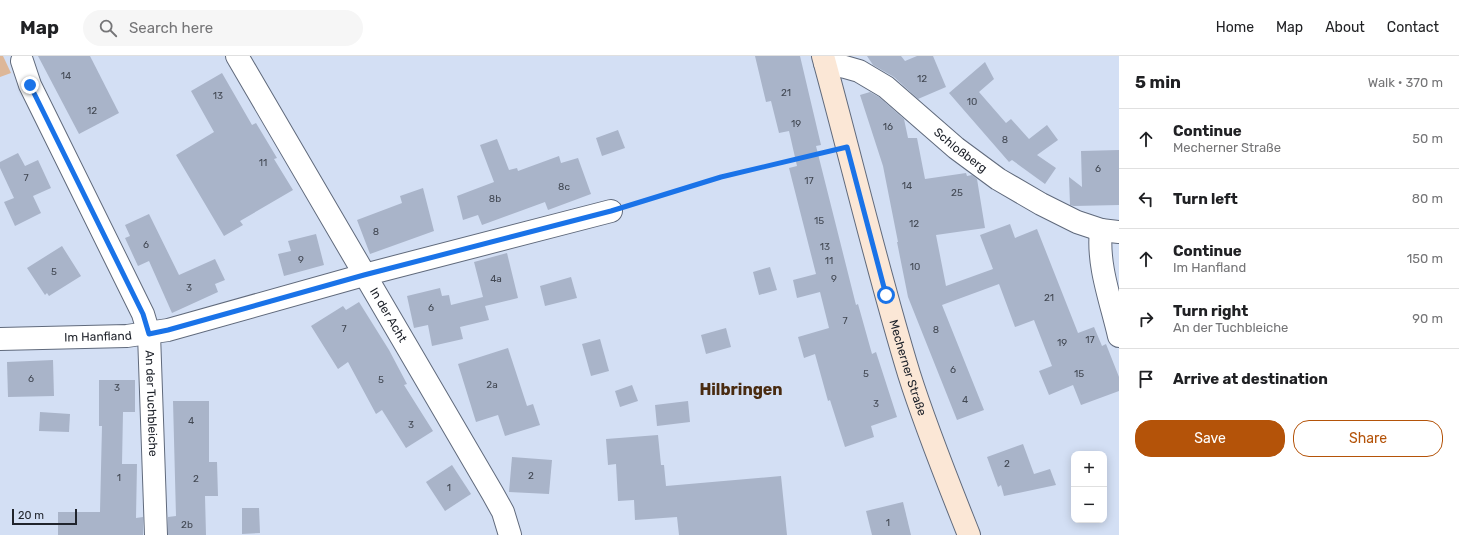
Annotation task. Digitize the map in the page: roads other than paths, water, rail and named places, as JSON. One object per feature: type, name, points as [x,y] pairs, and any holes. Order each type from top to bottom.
[{"type":"main road","name":"Mecherner Straße","points":[[824,60],[886,295],[910,374],[928,430],[969,535]]},
{"type":"street","name":"In der Acht","points":[[237,56],[493,494],[503,512],[510,535]]},
{"type":"street","name":"Schloßberg","points":[[824,60],[859,71],[886,87],[956,148],[998,179],[1041,204],[1077,222],[1110,231],[1099,245],[1100,260],[1119,336]]},
{"type":"street","name":"An der Tuchbleiche","points":[[22,61],[30,85],[143,314],[149,334],[156,535]]},
{"type":"street","name":"Im Hanfland","points":[[0,339],[127,336],[149,334],[364,275],[611,211]]},
{"type":"district","name":"Hilbringen","points":[[741,389]]}]
